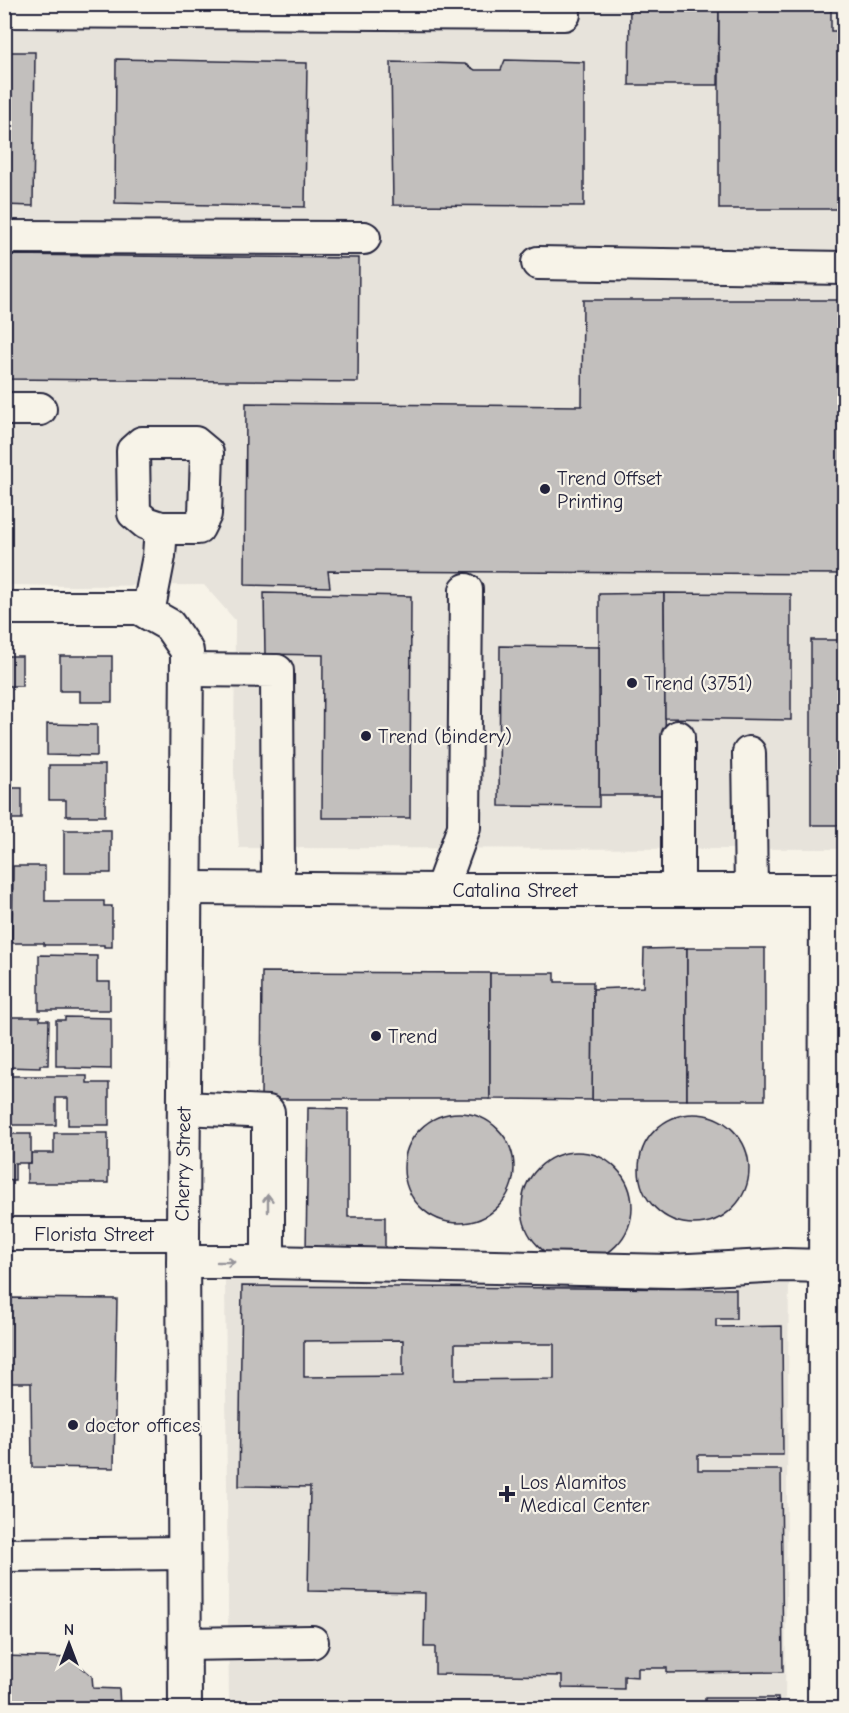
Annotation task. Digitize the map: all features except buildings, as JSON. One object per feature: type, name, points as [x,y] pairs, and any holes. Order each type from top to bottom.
[{"type":"street","points":[[4,11],[564,14]]},
{"type":"street","points":[[4,237],[364,238]]},
{"type":"street","points":[[538,263],[844,268]]},
{"type":"street","points":[[4,409],[40,409]]},
{"type":"street","points":[[4,608],[139,608],[158,619],[161,528]]},
{"type":"street","points":[[441,890],[464,827],[466,590]]},
{"type":"street","name":"Cherry Street","points":[[158,619],[187,651],[183,1248],[185,1708]]},
{"type":"street","points":[[187,670],[277,671],[278,888]]},
{"type":"street","points":[[678,737],[678,889]]},
{"type":"street","points":[[749,753],[751,890]]},
{"type":"street","name":"Catalina Street","points":[[186,888],[835,890]]},
{"type":"street","points":[[831,1690],[835,1335],[825,1266],[835,890]]},
{"type":"street","points":[[184,1108],[268,1112],[268,1262]]},
{"type":"street","name":"Florista Street","points":[[4,1234],[183,1248],[268,1262],[670,1271],[784,1265],[825,1266]]},
{"type":"street","points":[[4,1555],[184,1553]]},
{"type":"street","points":[[185,1644],[312,1642]]},
{"type":"shaded area","points":[[5,5],[844,5],[844,849],[239,848],[234,772],[235,620],[204,585],[5,585]]},
{"type":"shaded area","name":"Los Alamitos Medical Center","points":[[789,1275],[785,1708],[229,1708],[225,1279],[240,1276]]},
{"type":"place","name":"Trend Offset Printing","points":[[545,489]]},
{"type":"place","name":"Trend (3751)","points":[[632,683]]},
{"type":"place","name":"Trend (bindery)","points":[[366,736]]},
{"type":"place","name":"Trend","points":[[376,1036]]},
{"type":"place","name":"doctor offices","points":[[73,1425]]},
{"type":"place","name":"Los Alamitos Medical Center","points":[[507,1494]]}]
